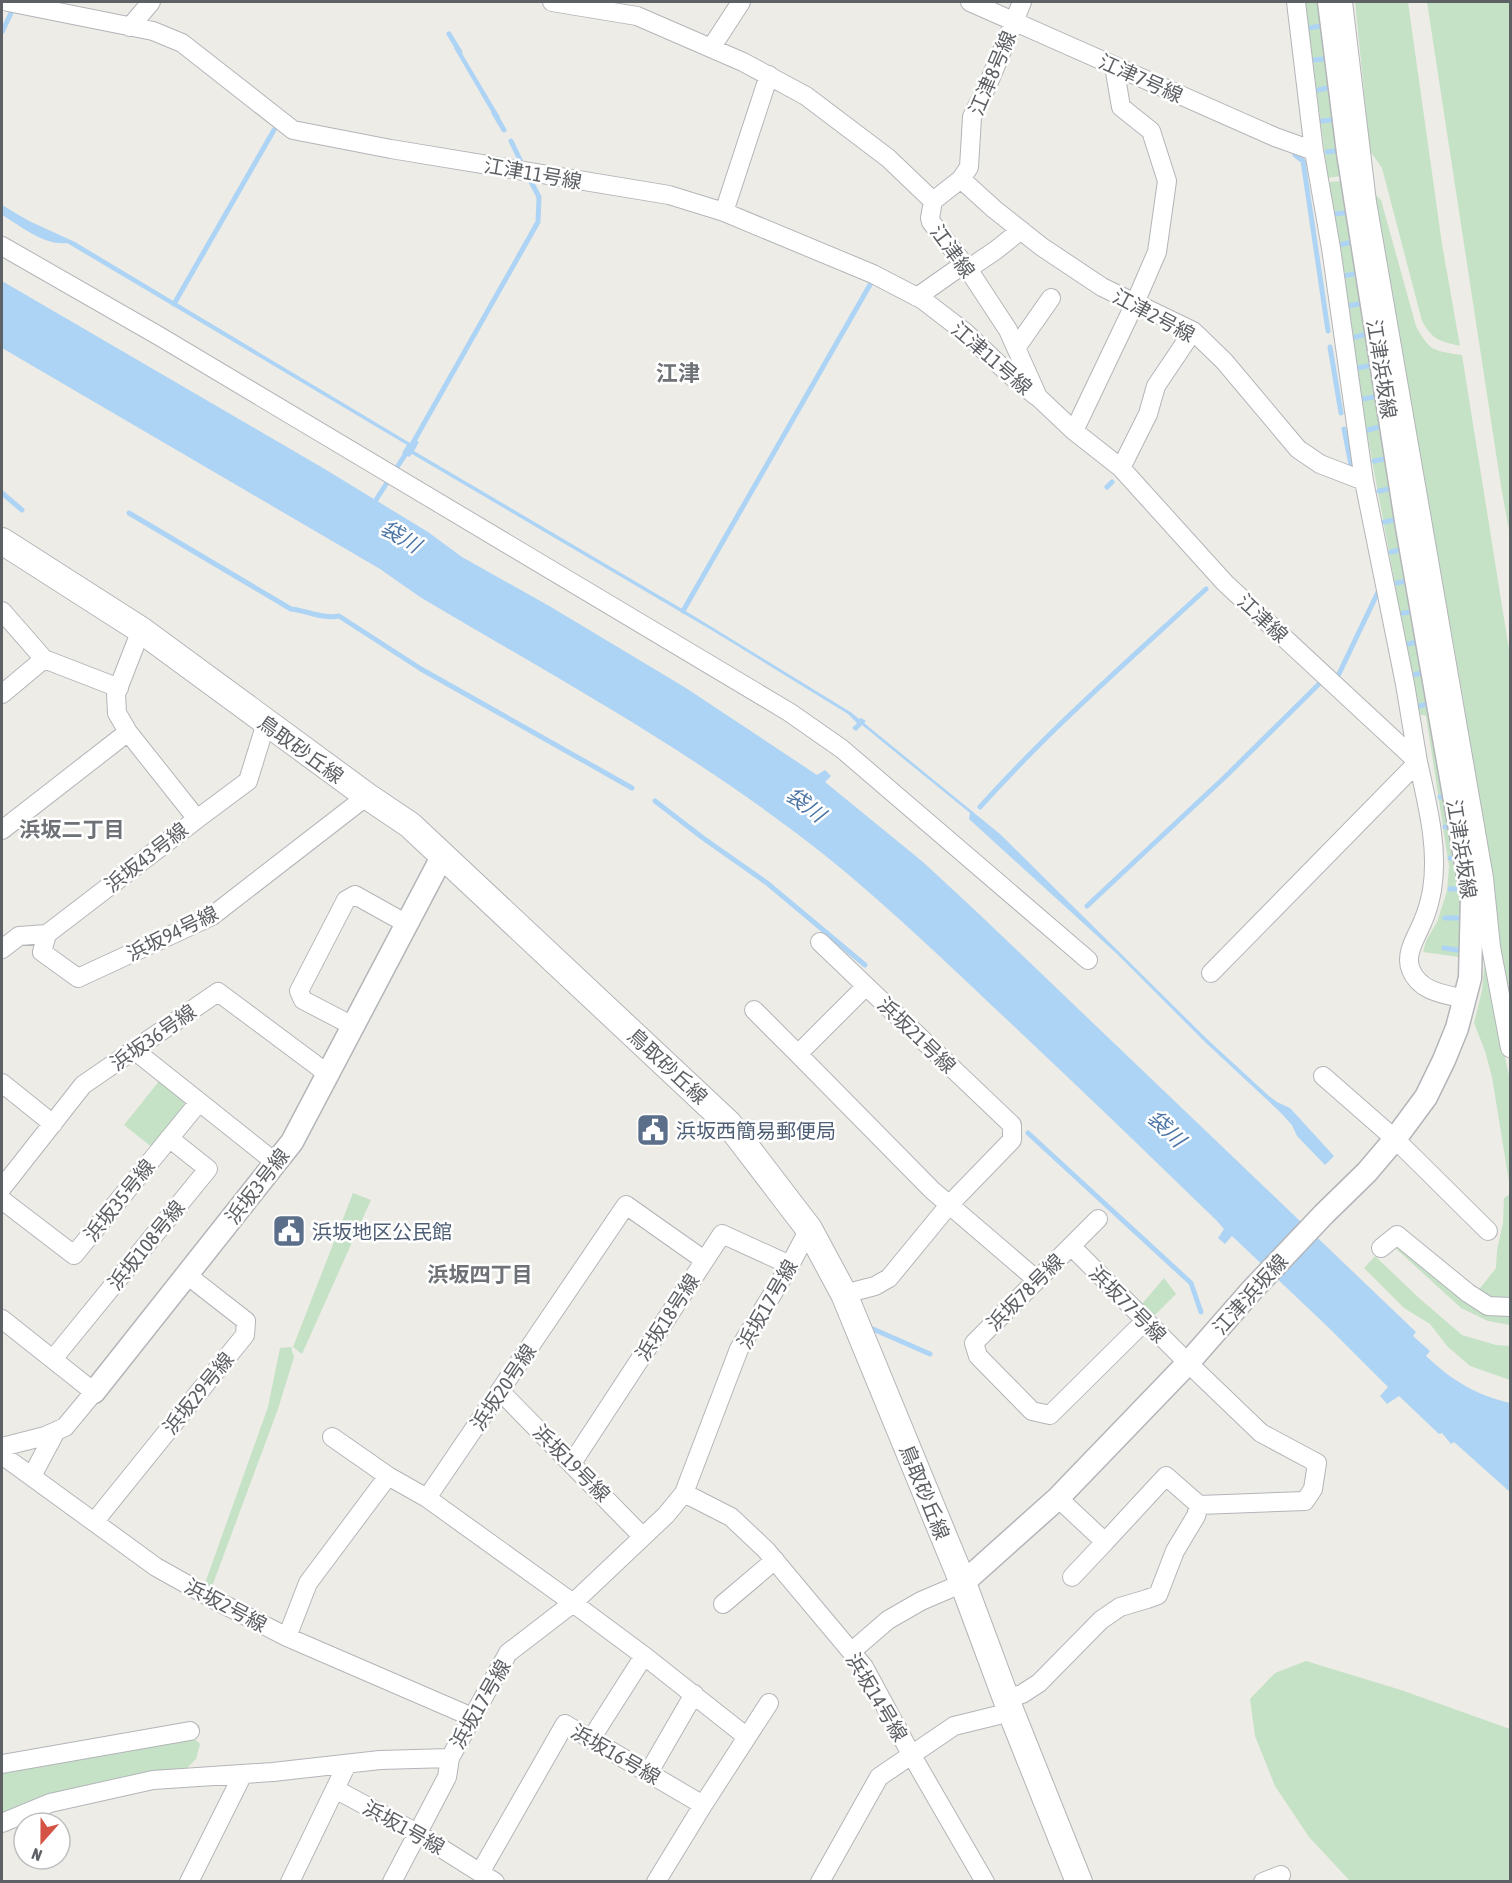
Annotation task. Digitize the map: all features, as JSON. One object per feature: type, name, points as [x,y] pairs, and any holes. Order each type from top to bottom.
[{"type":"main road","name":"鳥取砂丘線","points":[[2,541],[141,630],[266,723],[410,825],[728,1123],[809,1229],[844,1294],[963,1583],[1079,1881]]},
{"type":"street","name":"江津11号線","points":[[8,2],[153,31],[182,43],[293,130],[400,151],[669,195],[724,212],[873,274],[917,297],[966,333],[1009,374],[1038,397]]},
{"type":"street","points":[[130,27],[151,2]]},
{"type":"street","name":"江津線","points":[[552,2],[641,9],[711,48],[769,75],[806,96],[888,158],[933,201],[931,222],[966,267],[1008,330],[1038,397],[1074,431],[1121,468],[1225,583],[1418,762]]},
{"type":"street","points":[[711,48],[741,2]]},
{"type":"street","name":"江津7号線","points":[[970,2],[1275,137],[1314,151]]},
{"type":"street","name":"江津8号線","points":[[961,179],[969,167],[972,117],[1022,2]]},
{"type":"street","points":[[1296,2],[1314,151],[1331,248],[1364,481],[1405,684],[1433,844],[1434,868],[1429,904],[1413,941],[1409,967],[1424,987],[1465,999]]},
{"type":"street","name":"江津浜坂線","points":[[963,1583],[1058,1498],[1188,1364],[1252,1290],[1324,1214],[1368,1172],[1426,1097],[1457,1028],[1470,978],[1472,898],[1403,503],[1348,153],[1329,2]]},
{"type":"street","points":[[1343,2],[1367,202],[1484,878],[1491,947],[1510,1048]]},
{"type":"street","points":[[1074,431],[1157,252],[1167,180],[1151,131],[1121,107],[1114,66]]},
{"type":"street","points":[[724,212],[769,75]]},
{"type":"street","points":[[933,201],[961,179]]},
{"type":"street","name":"江津2号線","points":[[961,179],[1042,248],[1102,287],[1193,331],[1224,361],[1298,449],[1320,464],[1364,481]]},
{"type":"street","points":[[917,297],[996,250],[1021,230]]},
{"type":"street","points":[[2,246],[159,336],[789,712],[842,749],[1088,960]]},
{"type":"street","points":[[1016,348],[1051,298]]},
{"type":"street","points":[[1121,468],[1148,414],[1156,386],[1193,331]]},
{"type":"street","points":[[2,611],[44,659],[118,688]]},
{"type":"street","name":"浜坂43号線","points":[[47,934],[197,819],[128,732],[117,713],[116,694],[141,630]]},
{"type":"street","points":[[2,694],[44,659]]},
{"type":"street","points":[[197,819],[248,781],[266,723]]},
{"type":"street","points":[[2,830],[128,732]]},
{"type":"street","points":[[1210,973],[1418,762]]},
{"type":"street","name":"浜坂94号線","points":[[47,934],[42,952],[78,978],[212,916],[367,796]]},
{"type":"street","name":"浜坂3号線","points":[[94,1392],[292,1142],[443,855]]},
{"type":"street","points":[[353,1026],[303,1000],[299,991],[346,900],[355,895],[407,924]]},
{"type":"street","points":[[2,949],[19,936],[47,934]]},
{"type":"street","points":[[820,942],[866,986]]},
{"type":"street","name":"浜坂21号線","points":[[798,1054],[866,986],[1012,1125],[1012,1140],[949,1205],[889,1278],[875,1286],[844,1294]]},
{"type":"street","name":"浜坂36号線","points":[[2,1188],[83,1085],[218,992],[328,1074]]},
{"type":"street","points":[[754,1010],[923,1181],[1037,1280]]},
{"type":"street","points":[[134,1050],[276,1163]]},
{"type":"street","points":[[1323,1076],[1395,1139],[1488,1231]]},
{"type":"street","points":[[2,1083],[53,1124]]},
{"type":"street","name":"浜坂35号線","points":[[2,1200],[74,1255],[199,1102]]},
{"type":"street","name":"浜坂108号線","points":[[53,1359],[208,1169],[169,1138]]},
{"type":"street","name":"浜坂20号線","points":[[427,1498],[626,1205],[704,1260]]},
{"type":"street","points":[[1071,1246],[1098,1219]]},
{"type":"street","name":"浜坂17号線","points":[[2,1823],[50,1803],[153,1780],[243,1774],[380,1760],[450,1758],[508,1653],[573,1603],[666,1515],[684,1493],[740,1349],[809,1229]]},
{"type":"street","name":"浜坂18号線","points":[[572,1463],[722,1234],[790,1265]]},
{"type":"street","points":[[1381,1248],[1397,1235],[1468,1293],[1488,1306],[1510,1307]]},
{"type":"street","name":"浜坂78号線","points":[[1071,1246],[974,1342],[978,1356],[1032,1411],[1050,1415],[1146,1320]]},
{"type":"street","name":"浜坂77号線","points":[[1071,1246],[1188,1364],[1261,1432],[1317,1463],[1313,1489],[1305,1502],[1199,1505]]},
{"type":"street","name":"浜坂29号線","points":[[95,1521],[245,1335],[246,1321],[187,1275]]},
{"type":"street","points":[[2,1319],[94,1392],[66,1427],[2,1447]]},
{"type":"street","name":"浜坂19号線","points":[[500,1391],[642,1536]]},
{"type":"street","points":[[32,1476],[56,1431]]},
{"type":"street","points":[[332,1437],[388,1476],[427,1498],[573,1603],[747,1737]]},
{"type":"street","name":"浜坂2号線","points":[[2,1455],[156,1567],[215,1600],[287,1637],[472,1717]]},
{"type":"street","points":[[287,1637],[308,1583],[388,1476]]},
{"type":"street","points":[[820,1881],[879,1777],[954,1726],[1009,1705],[1040,1683],[1101,1620],[1120,1607],[1158,1594],[1175,1551],[1196,1516],[1199,1505],[1166,1476],[1072,1577]]},
{"type":"street","name":"浜坂14号線","points":[[684,1493],[731,1517],[775,1560],[852,1651],[864,1667],[911,1754],[985,1881]]},
{"type":"street","points":[[1058,1498],[1105,1542]]},
{"type":"street","points":[[723,1604],[775,1560]]},
{"type":"street","points":[[852,1651],[888,1620],[921,1600],[963,1583]]},
{"type":"street","points":[[591,1739],[640,1662],[647,1658]]},
{"type":"street","points":[[649,1772],[694,1694]]},
{"type":"street","points":[[656,1881],[769,1703]]},
{"type":"street","name":"浜坂16号線","points":[[488,1876],[565,1724],[704,1805]]},
{"type":"street","points":[[2,1764],[190,1731]]},
{"type":"street","points":[[392,1881],[447,1777],[450,1758]]},
{"type":"street","points":[[290,1881],[347,1764]]},
{"type":"street","points":[[189,1881],[243,1774]]},
{"type":"street","name":"浜坂1号線","points":[[335,1789],[417,1833],[488,1876]]},
{"type":"street","points":[[1263,1881],[1281,1875]]},
{"type":"green space","points":[[1305,2],[1319,2],[1341,176],[1328,178]]},
{"type":"green space","points":[[1355,2],[1408,2],[1442,244],[1460,346],[1437,339],[1422,321],[1382,168],[1370,151]]},
{"type":"green space","points":[[1427,2],[1510,2],[1510,536],[1501,486]]},
{"type":"green space","points":[[1341,181],[1367,350],[1459,885],[1461,912],[1459,957],[1423,952],[1426,941],[1437,922],[1447,891],[1449,866],[1426,716],[1419,714],[1362,406],[1328,182]]},
{"type":"green space","points":[[1376,195],[1381,200],[1416,326],[1425,341],[1433,348],[1462,355],[1510,656],[1510,1018],[1463,698]]},
{"type":"green space","points":[[1485,960],[1510,1081],[1510,1188],[1492,1077],[1474,1023],[1482,990]]},
{"type":"green space","points":[[160,1080],[189,1102],[153,1148],[124,1125]]},
{"type":"green space","points":[[353,1193],[371,1200],[302,1354],[293,1347]]},
{"type":"green space","points":[[1510,1194],[1510,1301],[1493,1301],[1477,1292],[1496,1268],[1503,1223],[1504,1198]]},
{"type":"green space","points":[[1398,1240],[1510,1314],[1510,1325],[1488,1321],[1461,1308],[1391,1244]]},
{"type":"green space","points":[[1375,1256],[1462,1335],[1496,1345],[1510,1346],[1510,1380],[1470,1366],[1447,1346],[1430,1324],[1404,1308],[1364,1268]]},
{"type":"green space","points":[[1164,1278],[1176,1294],[1154,1316],[1141,1305]]},
{"type":"green space","points":[[291,1347],[294,1357],[278,1409],[210,1592],[204,1586],[268,1407],[280,1348]]},
{"type":"green space","points":[[1306,1661],[1401,1690],[1510,1729],[1510,1881],[1350,1881],[1309,1837],[1275,1786],[1255,1736],[1250,1699],[1275,1673]]},
{"type":"green space","points":[[194,1738],[200,1744],[196,1759],[183,1772],[30,1811],[12,1811],[12,1815],[2,1818],[2,1768]]},
{"type":"water","points":[[457,45],[500,117],[496,120],[454,48]]},
{"type":"water","points":[[2,205],[29,221],[75,242],[410,443],[413,439],[419,442],[414,451],[689,613],[859,719],[866,721],[864,723],[1000,834],[1207,1039],[1269,1096],[1290,1108],[1334,1156],[1325,1165],[1297,1136],[1292,1125],[1280,1112],[1205,1042],[1117,954],[969,819],[970,813],[862,725],[856,731],[852,728],[857,723],[848,714],[713,631],[412,454],[409,457],[402,453],[407,445],[67,243],[41,238],[25,229],[2,215]]},
{"type":"water","name":"袋川","points":[[2,281],[323,468],[428,532],[462,557],[686,688],[817,775],[825,770],[831,776],[825,782],[923,862],[978,913],[1416,1332],[1413,1336],[1430,1351],[1426,1356],[1445,1373],[1465,1386],[1510,1403],[1510,1492],[1454,1442],[1451,1444],[1442,1433],[1439,1434],[1399,1396],[1387,1404],[1380,1396],[1388,1387],[1330,1329],[1232,1236],[1225,1244],[1218,1238],[1224,1229],[1216,1220],[942,958],[825,855],[755,803],[661,740],[420,597],[380,569],[2,348]]},
{"type":"waterway","points":[[2,32],[12,11]]},
{"type":"waterway","points":[[1309,28],[1320,26]]},
{"type":"waterway","points":[[449,34],[460,52]]},
{"type":"waterway","points":[[1314,60],[1323,59]]},
{"type":"waterway","points":[[1318,90],[1327,88]]},
{"type":"waterway","points":[[494,113],[504,130]]},
{"type":"waterway","points":[[1322,121],[1331,120]]},
{"type":"waterway","points":[[174,304],[274,130]]},
{"type":"waterway","points":[[511,141],[524,168]]},
{"type":"waterway","points":[[1327,152],[1335,151]]},
{"type":"waterway","points":[[1295,155],[1303,161],[1328,331]]},
{"type":"waterway","points":[[372,506],[414,441],[538,222],[539,197],[528,176]]},
{"type":"waterway","points":[[1334,214],[1344,213]]},
{"type":"waterway","points":[[1339,245],[1348,243]]},
{"type":"waterway","points":[[1343,276],[1354,274]]},
{"type":"waterway","points":[[683,611],[871,283]]},
{"type":"waterway","points":[[1348,306],[1358,304]]},
{"type":"waterway","points":[[1352,338],[1363,335]]},
{"type":"waterway","points":[[1330,347],[1341,413]]},
{"type":"waterway","points":[[1357,368],[1368,366]]},
{"type":"waterway","points":[[1362,399],[1374,397]]},
{"type":"waterway","points":[[1368,430],[1379,427]]},
{"type":"waterway","points":[[1344,429],[1352,470]]},
{"type":"waterway","points":[[1374,461],[1384,459]]},
{"type":"waterway","points":[[1107,487],[1112,482]]},
{"type":"waterway","points":[[1379,491],[1389,489]]},
{"type":"waterway","points":[[2,493],[22,510]]},
{"type":"waterway","points":[[129,513],[291,609],[321,616],[339,616],[421,669],[632,788]]},
{"type":"waterway","points":[[1384,522],[1395,520]]},
{"type":"waterway","points":[[1391,552],[1399,550]]},
{"type":"waterway","points":[[1397,583],[1406,581]]},
{"type":"waterway","points":[[980,807],[1062,722],[1206,589]]},
{"type":"waterway","points":[[1337,678],[1379,590]]},
{"type":"waterway","points":[[1403,613],[1411,612]]},
{"type":"waterway","points":[[1408,644],[1417,642]]},
{"type":"waterway","points":[[1413,675],[1422,673]]},
{"type":"waterway","points":[[1087,906],[1225,777],[1320,683]]},
{"type":"waterway","points":[[1419,706],[1428,704]]},
{"type":"waterway","points":[[655,801],[767,883],[865,965]]},
{"type":"waterway","points":[[1450,889],[1457,889]]},
{"type":"waterway","points":[[1445,918],[1459,918]]},
{"type":"waterway","points":[[1444,948],[1457,950]]},
{"type":"waterway","points":[[1028,1133],[1191,1283],[1201,1312]]},
{"type":"waterway","points":[[873,1329],[930,1354]]},
{"type":"place","name":"浜坂西簡易郵便局","points":[[653,1130]]},
{"type":"place","name":"浜坂地区公民館","points":[[289,1231]]},
{"type":"district","name":"江津","points":[[678,373]]},
{"type":"district","name":"浜坂二丁目","points":[[72,829]]},
{"type":"district","name":"浜坂四丁目","points":[[480,1274]]}]
